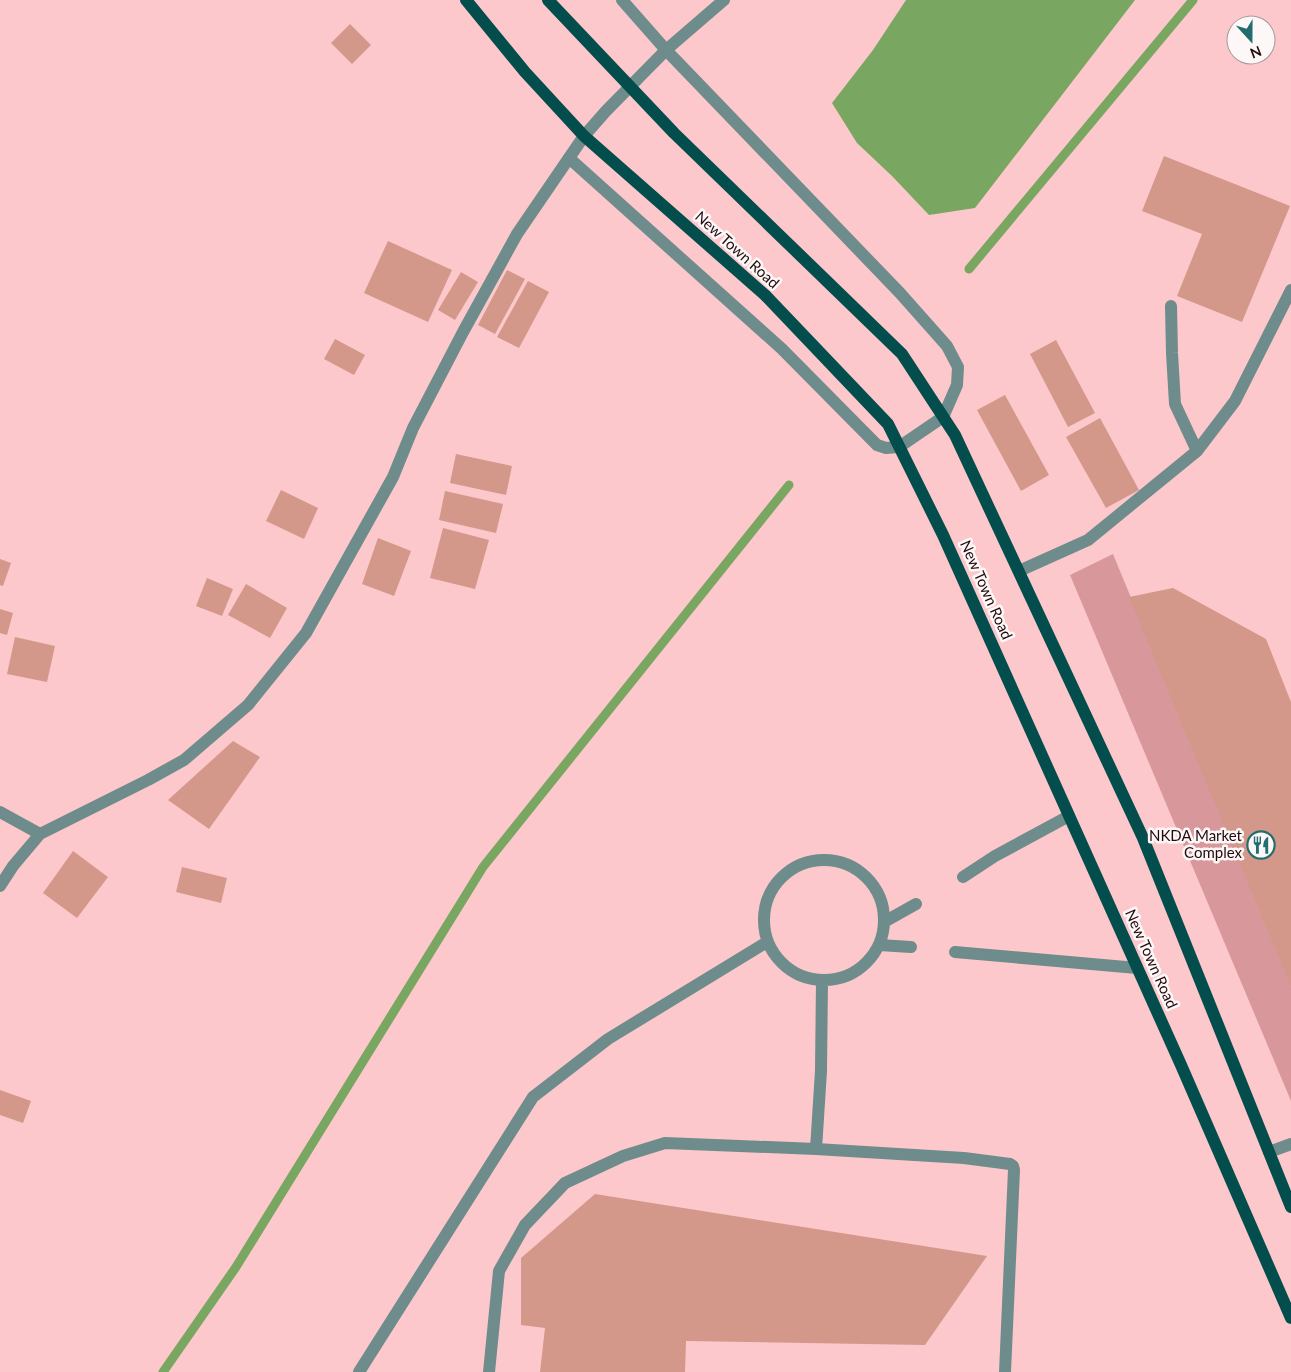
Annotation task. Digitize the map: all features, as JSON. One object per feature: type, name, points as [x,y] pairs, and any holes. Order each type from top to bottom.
[{"type":"main road","name":"New Town Road","points":[[466,0],[526,72],[584,136],[766,295],[888,424],[944,535],[1291,1318]]},
{"type":"main road","points":[[548,0],[674,133],[902,354],[944,417],[955,435],[1143,838],[1291,1207]]},
{"type":"street","points":[[569,158],[782,349],[878,444],[886,448],[899,447],[944,417],[957,385],[958,368],[948,346],[900,293],[666,50],[622,0]]},
{"type":"street","points":[[0,886],[13,866],[40,834],[184,760],[248,705],[306,633],[393,477],[414,428],[463,332],[517,234],[584,136],[629,86],[666,50],[724,0]]},
{"type":"street","points":[[1019,571],[1088,540],[1197,451],[1235,401],[1291,290]]},
{"type":"street","points":[[1171,306],[1175,404],[1197,451]]},
{"type":"street","points":[[0,812],[40,834]]},
{"type":"street","points":[[963,877],[995,856],[1069,816]]},
{"type":"street","points":[[825,860],[848,865],[868,878],[880,898],[884,922],[879,945],[865,964],[845,976],[822,981],[799,975],[780,962],[767,942],[763,919],[768,896],[782,876],[802,864],[825,860]]},
{"type":"street","points":[[884,922],[916,904]]},
{"type":"street","points":[[359,1372],[533,1098],[608,1039],[767,942]]},
{"type":"street","points":[[879,945],[911,947]]},
{"type":"street","points":[[955,952],[1137,968]]},
{"type":"street","points":[[816,1149],[821,1071],[822,981]]},
{"type":"street","points":[[489,1372],[499,1271],[525,1225],[565,1183],[623,1156],[665,1143],[816,1149],[964,1158],[1013,1166],[1005,1372]]},
{"type":"street","points":[[1269,1152],[1291,1144]]},
{"type":"shaded area","points":[[906,0],[1135,0],[975,208],[929,215],[857,143],[832,103],[873,50]]},
{"type":"shaded area","points":[[1113,554],[1291,986],[1291,1101],[1070,575]]},
{"type":"building","points":[[350,24],[371,45],[352,64],[331,43]]},
{"type":"building","points":[[1164,156],[1290,206],[1242,322],[1177,296],[1202,234],[1142,211]]},
{"type":"building","points":[[388,241],[452,270],[428,322],[364,293]]},
{"type":"building","points":[[507,270],[525,279],[495,334],[478,325]]},
{"type":"building","points":[[461,272],[478,282],[455,320],[438,310]]},
{"type":"building","points":[[528,281],[549,292],[519,348],[497,337]]},
{"type":"building","points":[[335,339],[365,355],[354,375],[324,359]]},
{"type":"building","points":[[1056,340],[1095,413],[1068,427],[1030,354]]},
{"type":"building","points":[[1005,395],[1049,475],[1021,491],[977,410]]},
{"type":"building","points":[[1100,418],[1139,490],[1106,508],[1066,437]]},
{"type":"building","points":[[456,454],[512,466],[506,495],[450,483]]},
{"type":"building","points":[[281,490],[318,508],[304,539],[266,521]]},
{"type":"building","points":[[445,491],[503,504],[496,533],[439,520]]},
{"type":"building","points":[[443,528],[489,540],[475,589],[430,578]]},
{"type":"building","points":[[378,538],[411,551],[394,596],[362,584]]},
{"type":"building","points":[[0,559],[11,563],[3,586],[0,585]]},
{"type":"building","points":[[207,578],[233,589],[222,616],[196,606]]},
{"type":"building","points":[[246,584],[287,608],[270,638],[228,615]]},
{"type":"building","name":"NKDA Market Complex","points":[[1173,588],[1266,639],[1291,702],[1291,987],[1129,597]]},
{"type":"building","points":[[0,609],[13,613],[7,635],[0,633]]},
{"type":"building","points":[[15,637],[55,646],[47,682],[7,674]]},
{"type":"building","points":[[233,741],[260,757],[209,829],[168,800]]},
{"type":"building","points":[[73,851],[108,877],[77,918],[43,893]]},
{"type":"building","points":[[182,867],[227,878],[221,903],[176,892]]},
{"type":"building","points":[[0,1090],[31,1101],[23,1123],[0,1115]]},
{"type":"building","points":[[595,1194],[987,1256],[925,1345],[686,1341],[685,1372],[540,1372],[545,1328],[521,1325],[521,1258]]},
{"type":"waterway","points":[[969,269],[1193,0]]},
{"type":"waterway","points":[[163,1372],[236,1267],[483,867],[789,485]]},
{"type":"place","name":"NKDA Market Complex","points":[[1261,845]]}]
